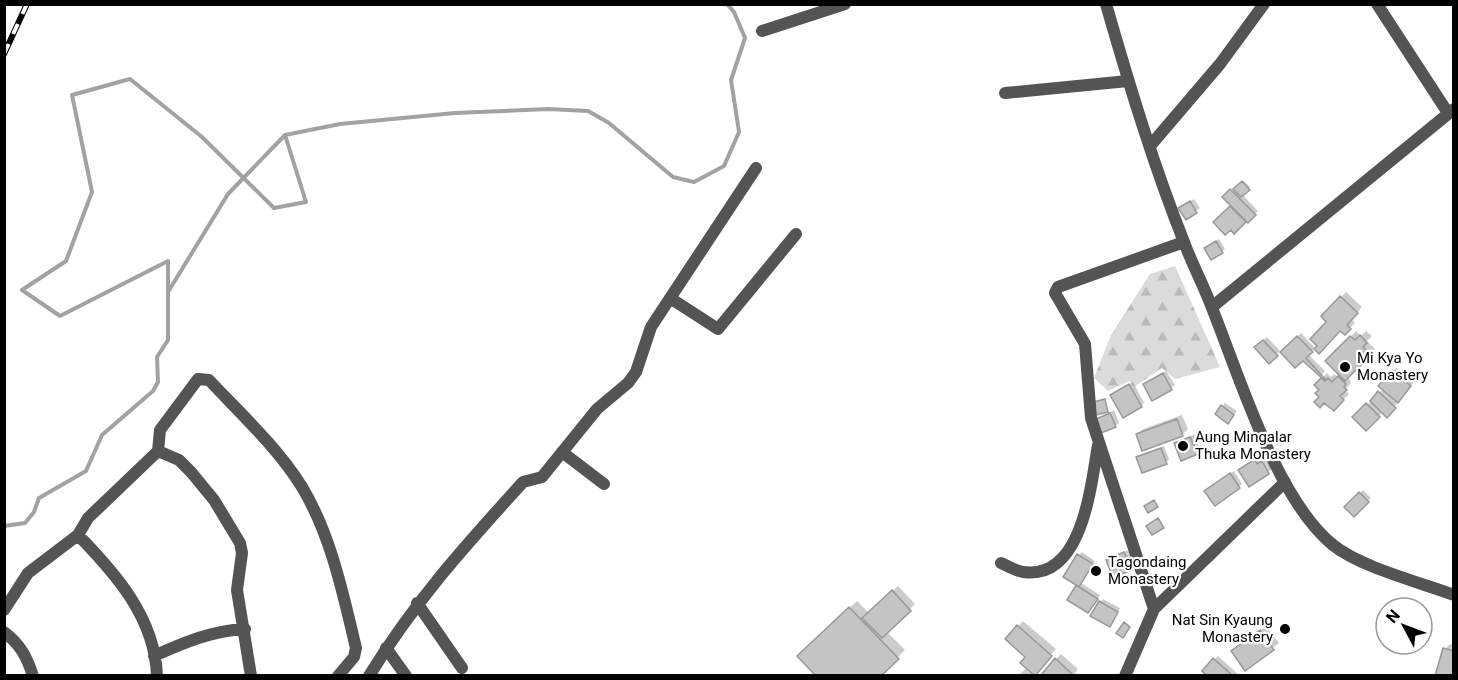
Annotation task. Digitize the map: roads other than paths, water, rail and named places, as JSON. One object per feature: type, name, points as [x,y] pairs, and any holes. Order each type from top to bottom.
[{"type":"street","points":[[762,31],[844,4]]},
{"type":"street","points":[[1106,4],[1128,81],[1184,242],[1212,307],[1242,390],[1285,482],[1320,533],[1346,554],[1454,595]]},
{"type":"street","points":[[1150,146],[1220,64],[1263,4]]},
{"type":"street","points":[[1212,307],[1451,111],[1377,4]]},
{"type":"street","points":[[1005,93],[1128,81]]},
{"type":"street","points":[[369,675],[439,574],[523,482],[542,477],[597,409],[628,383],[636,372],[651,327],[756,168]]},
{"type":"street","points":[[670,298],[718,329],[796,234]]},
{"type":"street","points":[[1154,609],[1091,418],[1085,344],[1056,296],[1056,288],[1184,242]]},
{"type":"street","points":[[4,610],[27,573],[78,535],[88,518],[158,451],[160,430],[198,379],[209,380],[272,447],[302,488],[325,538],[356,648],[354,657],[338,675]]},
{"type":"street","points":[[1001,563],[1023,572],[1041,570],[1056,564],[1067,553],[1079,536],[1099,444]]},
{"type":"street","points":[[158,451],[172,455],[191,472],[214,500],[240,543],[242,554],[237,590],[251,675]]},
{"type":"street","points":[[562,452],[604,484]]},
{"type":"street","points":[[1125,675],[1154,609],[1285,482]]},
{"type":"street","points":[[78,535],[115,574],[134,601],[154,657],[157,675]]},
{"type":"street","points":[[417,603],[462,668]]},
{"type":"street","points":[[154,657],[219,630],[245,629]]},
{"type":"street","points":[[4,632],[16,642],[27,658],[33,675]]},
{"type":"street","points":[[386,648],[406,675]]},
{"type":"waterway","points":[[168,292],[228,194],[285,135],[340,124],[455,113],[548,109],[588,111],[609,123],[673,177],[694,182],[724,166],[739,132],[731,80],[745,38],[734,12],[727,4]]},
{"type":"waterway","points":[[4,526],[25,523],[34,512],[39,498],[86,471],[102,435],[153,391],[158,382],[157,357],[168,340],[168,261],[60,316],[22,290],[66,261],[92,192],[72,95],[130,79],[202,137],[274,208],[306,202],[285,135]]},
{"type":"railway","points":[[4,54],[27,4]]},
{"type":"place","name":"Mi Kya Yo Monastery","points":[[1345,367]]},
{"type":"place","name":"Aung Mingalar Thuka Monastery","points":[[1183,446]]},
{"type":"place","name":"Tagondaing Monastery","points":[[1096,571]]},
{"type":"place","name":"Nat Sin Kyaung Monastery","points":[[1285,629]]}]
